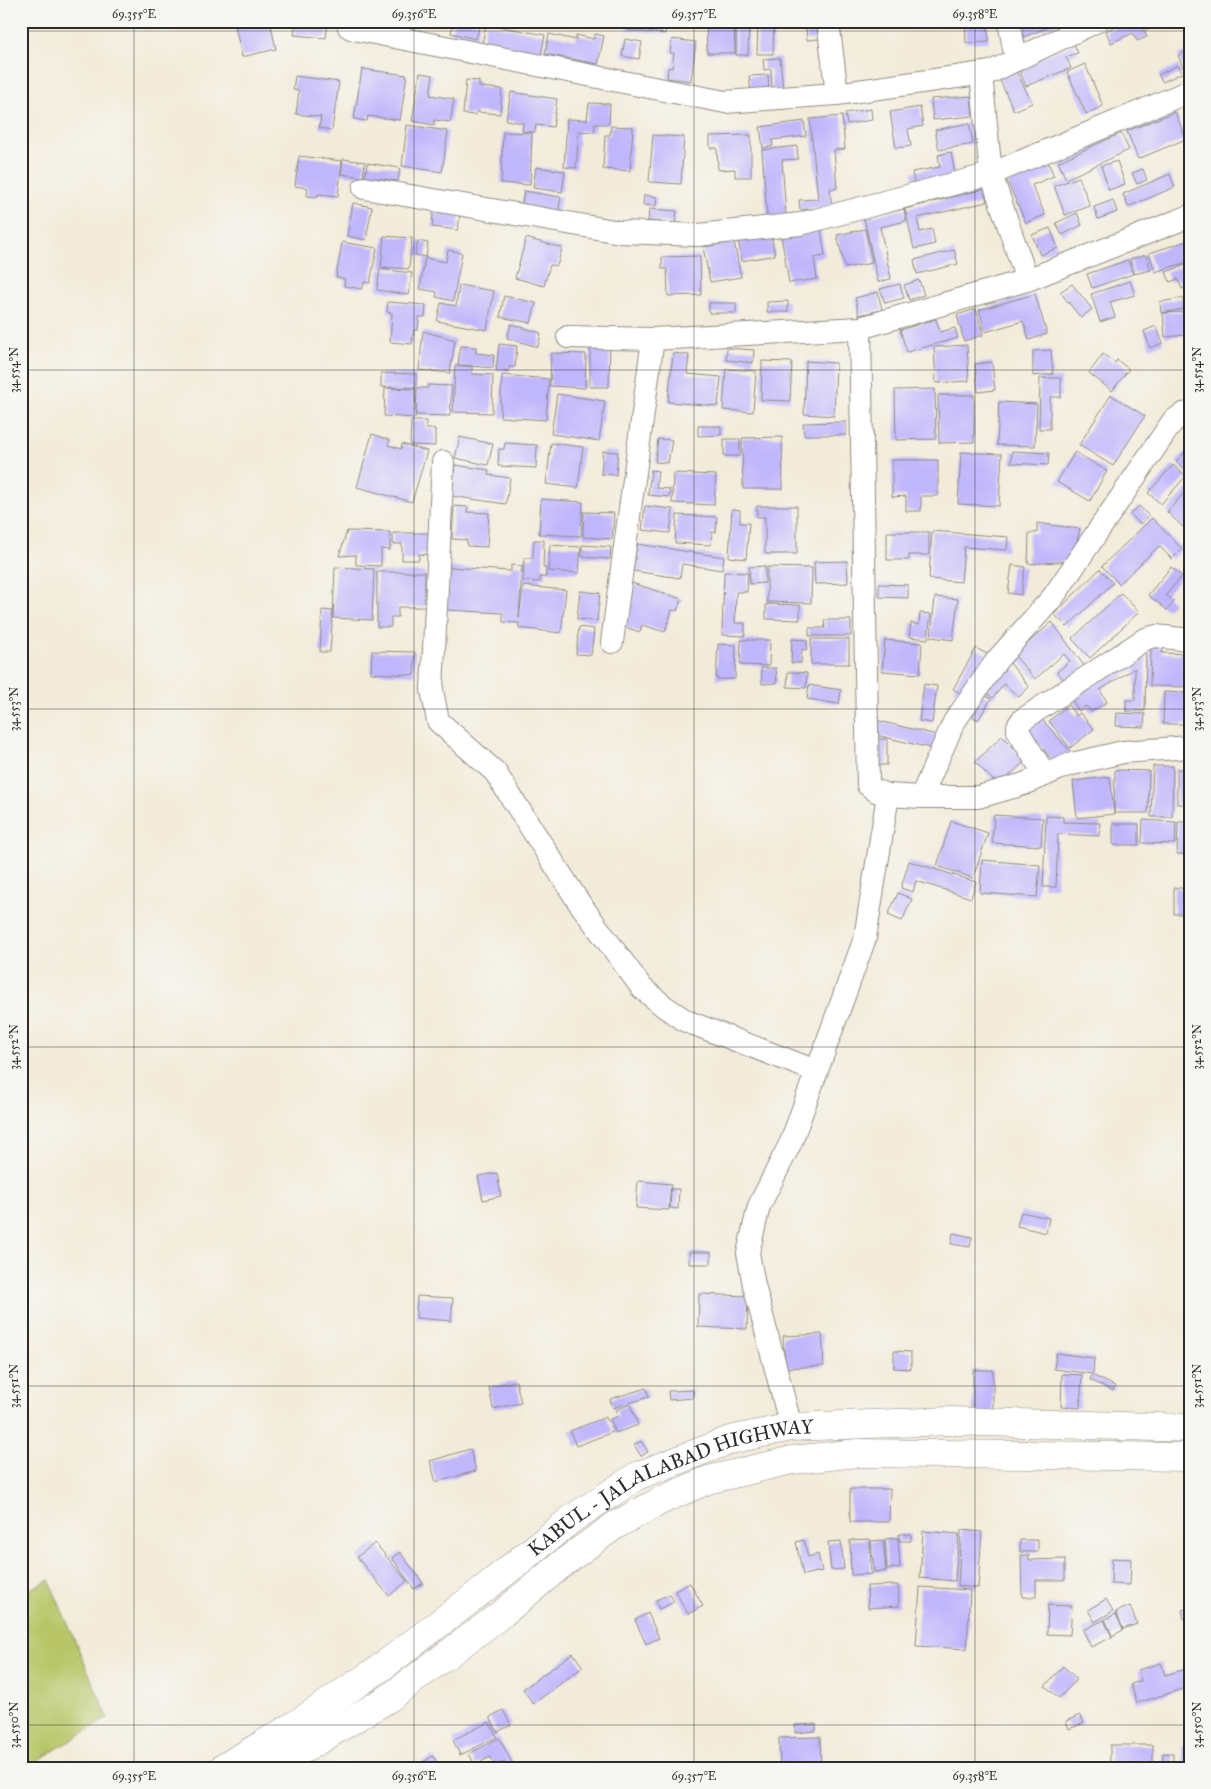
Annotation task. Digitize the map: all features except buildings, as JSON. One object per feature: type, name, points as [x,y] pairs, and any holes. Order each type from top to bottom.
[{"type":"highway","name":"KABUL - JALALABAD HIGHWAY","points":[[223,1768],[295,1725],[379,1669],[573,1518],[637,1476],[730,1440],[791,1427],[950,1421],[1190,1428]]},
{"type":"highway","name":"KABUL - JALALABAD HIGHWAY","points":[[272,1768],[389,1698],[503,1613],[563,1563],[614,1526],[662,1500],[708,1480],[792,1460],[858,1453],[1190,1457]]},
{"type":"street","points":[[347,21],[349,26],[354,29],[725,102],[837,94],[991,72],[1097,21]]},
{"type":"street","points":[[828,21],[837,94]]},
{"type":"street","points":[[1009,21],[1016,60]]},
{"type":"street","points":[[981,74],[991,174],[1027,280]]},
{"type":"street","points":[[364,188],[620,232],[698,235],[800,224],[991,174],[1190,91]]},
{"type":"street","points":[[568,337],[653,339],[860,328],[1027,280],[1190,216]]},
{"type":"street","points":[[860,328],[868,785],[876,791],[888,795],[978,797],[1024,784],[1068,765],[1122,752],[1190,747]]},
{"type":"street","points":[[612,642],[653,339]]},
{"type":"street","points":[[921,797],[959,714],[997,660],[1053,597],[1173,420],[1183,414],[1190,413]]},
{"type":"street","points":[[443,462],[432,690],[438,721],[495,772],[578,901],[642,988],[686,1021],[816,1071]]},
{"type":"street","points":[[1045,775],[1018,730],[1022,720],[1145,639],[1156,636],[1190,640]]},
{"type":"street","points":[[791,1427],[754,1285],[748,1253],[759,1206],[791,1142],[865,938],[888,795]]},
{"type":"green space","points":[[49,1580],[108,1718],[25,1768],[21,1768],[21,1593]]}]
